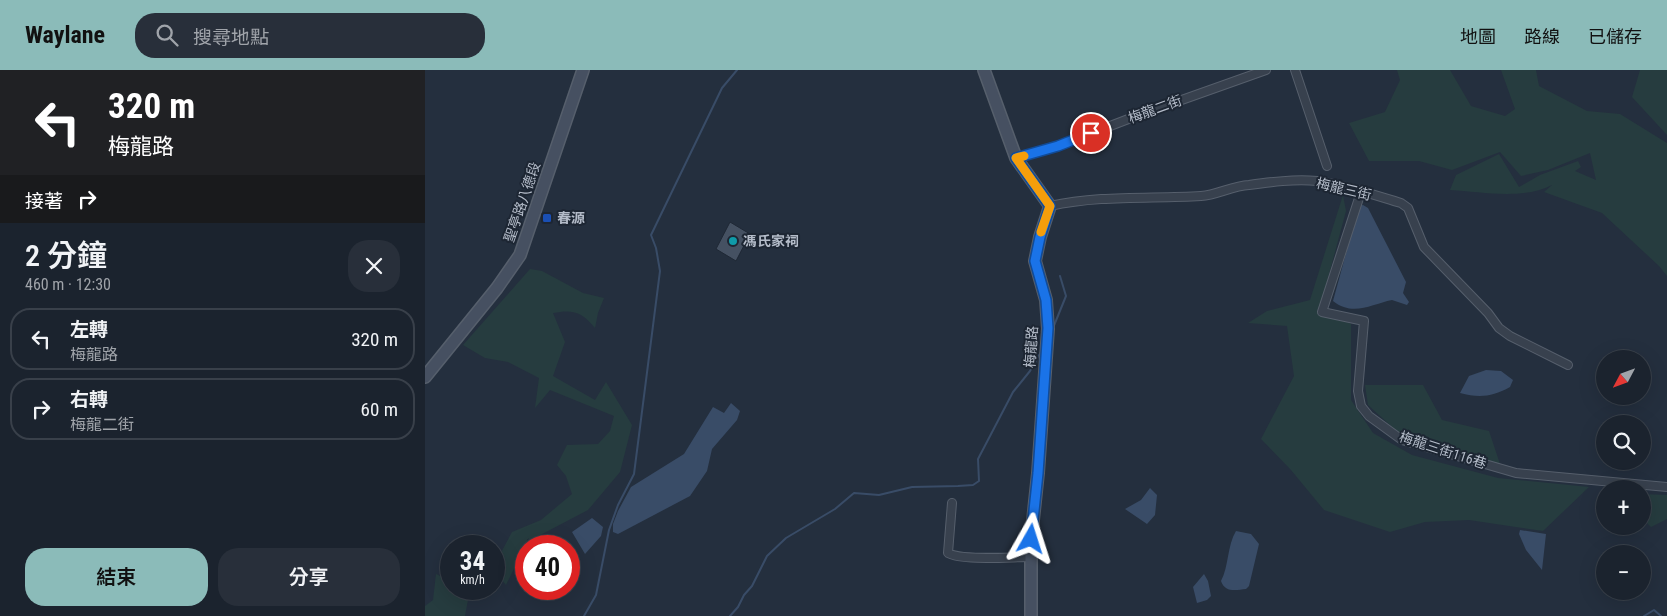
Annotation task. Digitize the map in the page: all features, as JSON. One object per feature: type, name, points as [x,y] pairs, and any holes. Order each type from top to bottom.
[{"type":"street","name":"聖亭路八德段","points":[[425,377],[497,288],[520,254],[583,70]]},
{"type":"street","points":[[984,70],[1016,158],[1050,206]]},
{"type":"street","name":"梅龍二街","points":[[1016,158],[1058,146],[1266,70]]},
{"type":"street","points":[[1295,70],[1327,166]]},
{"type":"street","name":"梅龍三街","points":[[1050,206],[1071,201],[1112,197],[1162,198],[1204,196],[1246,185],[1297,180],[1318,182],[1401,203],[1408,208],[1424,247],[1488,313],[1499,328],[1510,336],[1568,365]]},
{"type":"street","name":"梅龍三街116巷","points":[[1361,192],[1322,312],[1364,321],[1358,392],[1361,406],[1369,416],[1401,440],[1515,473],[1667,487]]},
{"type":"street","name":"梅龍路","points":[[1031,616],[1030,557],[1048,331],[1046,300],[1035,261],[1050,206]]},
{"type":"street","points":[[952,503],[947,553],[952,556],[971,557],[1030,557]]},
{"type":"green space","points":[[1397,70],[1450,70],[1471,106],[1505,116],[1515,109],[1501,70],[1536,70],[1539,86],[1587,111],[1620,114],[1667,143],[1667,276],[1659,266],[1602,213],[1544,192],[1552,185],[1541,190],[1516,194],[1450,190],[1456,175],[1499,154],[1519,187],[1540,175],[1578,161],[1581,167],[1575,171],[1596,180],[1590,153],[1548,170],[1521,176],[1500,152],[1452,170],[1419,161],[1369,161],[1349,123],[1385,112],[1400,80]]},
{"type":"green space","points":[[1640,70],[1667,70],[1667,135],[1632,97]]},
{"type":"green space","points":[[1343,195],[1346,211],[1320,308],[1351,324],[1351,400],[1373,433],[1412,455],[1498,478],[1589,487],[1543,531],[1469,520],[1425,522],[1390,532],[1324,510],[1291,470],[1261,439],[1294,376],[1287,326],[1248,323],[1267,311],[1310,300]]},
{"type":"green space","points":[[530,269],[542,271],[583,293],[604,298],[595,328],[586,318],[577,313],[566,311],[553,313],[565,342],[553,376],[595,400],[606,382],[632,425],[620,472],[588,510],[540,535],[515,535],[515,567],[506,585],[505,545],[512,532],[541,520],[572,494],[566,476],[557,465],[567,445],[598,444],[610,431],[614,416],[550,390],[535,408],[539,378],[508,362],[485,358],[463,345]]},
{"type":"green space","points":[[1365,385],[1423,385],[1442,420],[1489,431],[1500,464],[1402,436],[1368,405]]},
{"type":"green space","points":[[1651,494],[1667,495],[1667,519],[1651,527]]},
{"type":"green space","points":[[436,574],[440,576],[440,600],[468,600],[465,616],[425,616],[425,606],[433,600]]},
{"type":"water","points":[[1363,205],[1368,208],[1406,282],[1403,293],[1409,302],[1407,305],[1392,300],[1355,309],[1340,306],[1333,301],[1359,206]]},
{"type":"water","points":[[1486,370],[1501,371],[1513,380],[1510,387],[1485,396],[1460,393],[1469,376]]},
{"type":"water","points":[[731,403],[740,411],[737,420],[712,449],[707,471],[690,496],[618,534],[613,532],[613,524],[618,511],[631,487],[684,454],[713,407],[724,413]]},
{"type":"water","points":[[1150,488],[1157,495],[1155,515],[1147,524],[1125,509],[1141,500]]},
{"type":"water","points":[[592,518],[603,527],[601,536],[585,554],[580,546],[580,535],[574,535],[572,532]]},
{"type":"water","points":[[1520,530],[1546,534],[1542,570],[1526,550],[1519,534]]},
{"type":"water","points":[[1236,531],[1251,534],[1259,544],[1249,586],[1246,589],[1235,590],[1228,589],[1221,581]]},
{"type":"water","points":[[1204,574],[1208,581],[1211,596],[1207,600],[1197,603],[1193,587]]},
{"type":"building","name":"馮氏家祠","points":[[730,222],[750,234],[736,261],[716,249]]},
{"type":"waterway","points":[[584,616],[596,595],[609,530],[618,505],[634,474],[660,271],[656,248],[651,235],[722,88],[737,70]]},
{"type":"waterway","points":[[1053,328],[1066,296],[1060,276]]},
{"type":"waterway","points":[[730,616],[752,586],[767,556],[786,538],[835,509],[854,493],[879,495],[912,487],[973,485],[979,481],[978,459],[1013,392],[1030,371],[1042,350]]},
{"type":"waterway","points":[[1644,616],[1654,610],[1661,616]]},
{"type":"slow traffic","points":[[1024,156],[1016,158],[1050,206],[1041,232]]},
{"type":"place","name":"春源","points":[[547,218]]},
{"type":"place","name":"馮氏家祠","points":[[733,241]]},
{"type":"route","points":[[1031,539],[1038,473],[1048,328],[1046,300],[1035,261],[1050,206],[1016,158],[1058,146],[1091,133]]}]
